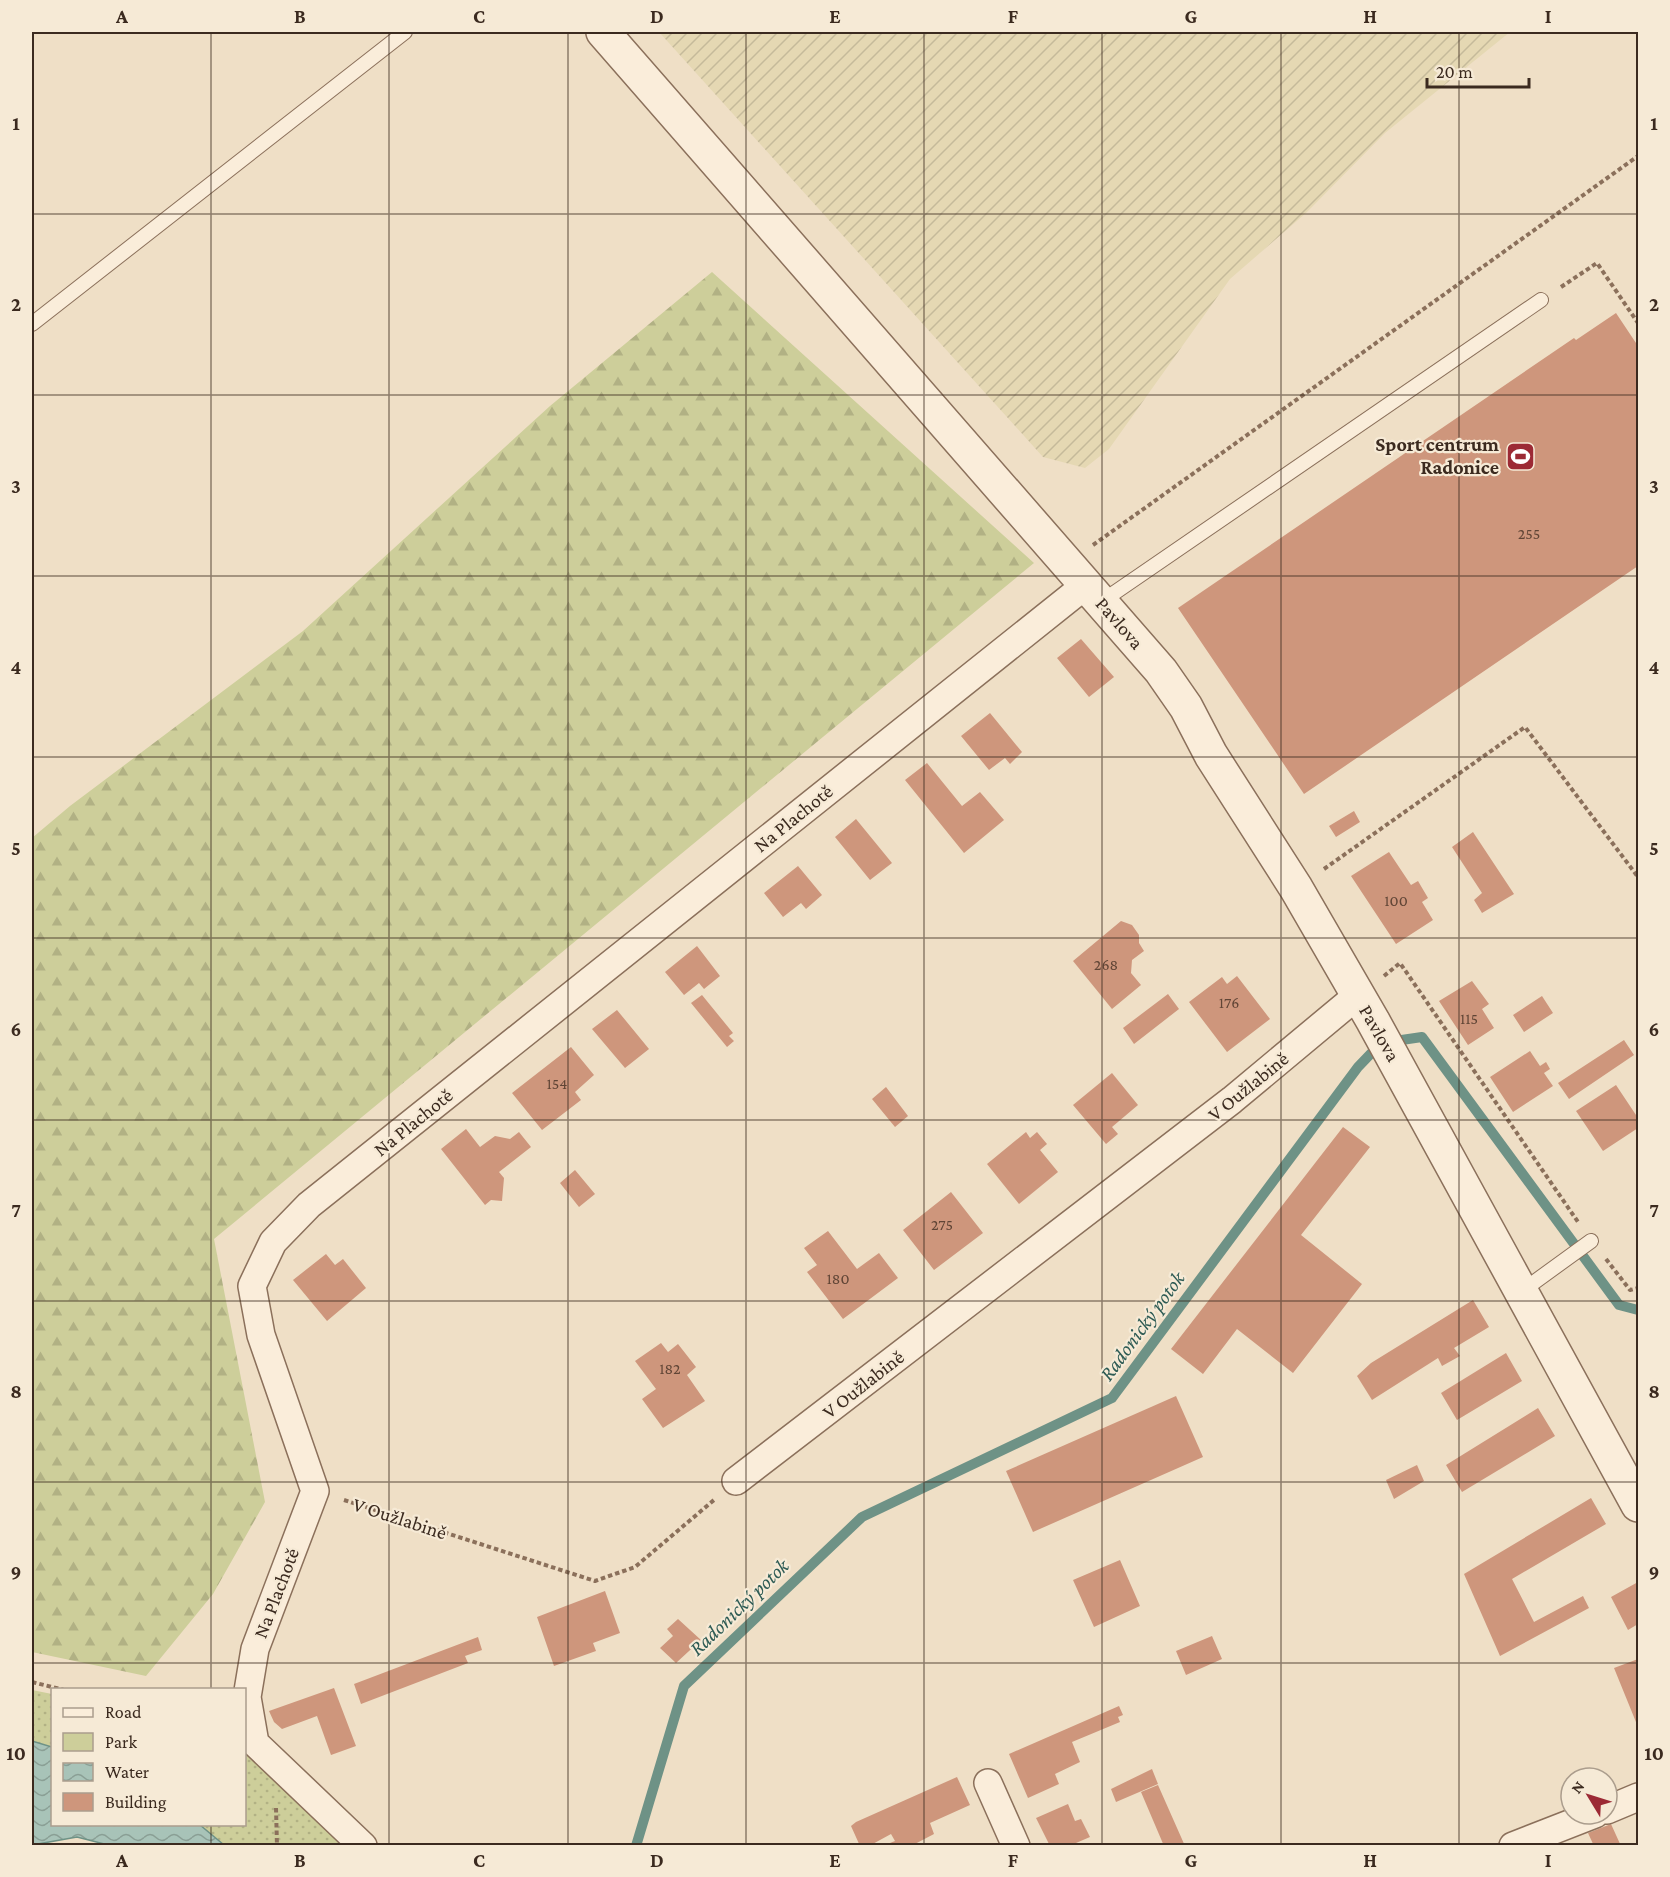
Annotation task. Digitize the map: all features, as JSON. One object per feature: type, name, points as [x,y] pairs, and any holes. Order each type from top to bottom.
[{"type":"street","name":"Pavlova","points":[[603,32],[1161,671],[1186,707],[1211,755],[1296,888],[1366,1008],[1638,1505]]},
{"type":"street","name":"Na Plachotě","points":[[363,1845],[255,1743],[247,1697],[255,1649],[315,1491],[261,1335],[252,1286],[273,1242],[309,1205],[1085,583]]},
{"type":"street","name":"V Oužlabině","points":[[736,1481],[1232,1100],[1366,1008]]},
{"type":"street","points":[[988,1783],[1016,1845]]},
{"type":"street","points":[[1619,1805],[1638,1797]]},
{"type":"street","points":[[1513,1845],[1563,1826]]},
{"type":"lane","points":[[32,324],[405,32]]},
{"type":"lane","points":[[1085,583],[1541,300]]},
{"type":"lane","points":[[1522,1291],[1590,1242]]},
{"type":"path","points":[[1085,583],[1638,156]]},
{"type":"path","points":[[1541,300],[1597,263],[1638,324]]},
{"type":"path","points":[[1296,888],[1526,727],[1638,877]]},
{"type":"path","points":[[1366,1008],[1400,963],[1590,1242],[1630,1290],[1638,1288]]},
{"type":"path","name":"V Oužlabině","points":[[315,1491],[595,1581],[635,1567],[736,1481]]},
{"type":"path","points":[[32,1682],[59,1688]]},
{"type":"shaded area","points":[[659,32],[1510,32],[1385,133],[1306,213],[1230,279],[1109,449],[1085,468],[1043,457]]},
{"type":"green space","points":[[712,272],[1034,563],[214,1239],[265,1502],[213,1594],[146,1676],[32,1652],[32,838],[70,806],[303,631],[550,406]]},
{"type":"green space","points":[[32,1690],[51,1694],[51,1747],[32,1741]]},
{"type":"green space","points":[[246,1731],[268,1736],[371,1845],[224,1845],[201,1826],[246,1826]]},
{"type":"water","points":[[32,1741],[51,1747],[51,1826],[201,1826],[224,1845],[112,1846],[77,1837],[32,1845]]},
{"type":"building","name":"Sport centrum Radonice","points":[[1616,313],[1638,346],[1638,566],[1304,794],[1178,608],[1574,338],[1576,340]]},
{"type":"building","points":[[1081,639],[1114,677],[1089,697],[1057,658]]},
{"type":"building","points":[[990,713],[1022,752],[1010,764],[1005,758],[989,770],[961,736]]},
{"type":"building","points":[[927,763],[962,806],[980,792],[1004,820],[964,853],[905,780]]},
{"type":"building","points":[[1354,811],[1360,822],[1336,837],[1329,826]]},
{"type":"building","points":[[856,819],[892,863],[870,880],[835,837]]},
{"type":"building","points":[[1473,832],[1514,894],[1482,913],[1474,900],[1482,893],[1452,847]]},
{"type":"building","points":[[1389,852],[1411,885],[1418,881],[1428,898],[1422,902],[1433,920],[1396,944],[1351,876]]},
{"type":"building","points":[[798,866],[822,895],[806,909],[801,903],[783,917],[764,893]]},
{"type":"building","points":[[1121,921],[1132,925],[1139,935],[1139,943],[1144,951],[1132,960],[1131,973],[1141,985],[1112,1009],[1073,961]]},
{"type":"building","points":[[697,946],[720,976],[704,989],[699,983],[684,995],[665,972]]},
{"type":"building","points":[[1237,976],[1270,1019],[1227,1052],[1189,1002],[1222,977],[1227,984]]},
{"type":"building","points":[[1472,981],[1489,1004],[1482,1009],[1494,1028],[1468,1045],[1439,1001]]},
{"type":"building","points":[[1168,994],[1179,1009],[1134,1044],[1123,1028]]},
{"type":"building","points":[[702,995],[733,1033],[729,1036],[734,1041],[727,1047],[691,1003]]},
{"type":"building","points":[[1542,996],[1553,1013],[1524,1032],[1513,1015]]},
{"type":"building","points":[[617,1010],[649,1049],[625,1068],[592,1029]]},
{"type":"building","points":[[1624,1040],[1634,1055],[1569,1099],[1558,1083]]},
{"type":"building","points":[[571,1047],[594,1075],[575,1092],[581,1100],[542,1130],[512,1093]]},
{"type":"building","points":[[1530,1051],[1540,1066],[1546,1062],[1550,1069],[1544,1073],[1553,1086],[1513,1112],[1490,1077]]},
{"type":"building","points":[[1112,1073],[1138,1105],[1112,1127],[1118,1134],[1106,1144],[1073,1105]]},
{"type":"building","points":[[1616,1085],[1638,1118],[1638,1128],[1603,1151],[1576,1111]]},
{"type":"building","points":[[886,1087],[908,1116],[895,1127],[872,1099]]},
{"type":"building","points":[[1343,1127],[1370,1147],[1301,1235],[1362,1284],[1293,1373],[1237,1329],[1203,1374],[1171,1349]]},
{"type":"building","points":[[466,1129],[480,1147],[495,1136],[510,1139],[519,1132],[531,1147],[499,1172],[504,1178],[502,1201],[491,1200],[485,1205],[441,1149]]},
{"type":"building","points":[[1026,1132],[1030,1138],[1037,1132],[1047,1144],[1040,1150],[1058,1172],[1019,1204],[987,1164]]},
{"type":"building","points":[[575,1170],[595,1194],[579,1207],[560,1183]]},
{"type":"building","points":[[951,1192],[983,1233],[934,1270],[903,1230]]},
{"type":"building","points":[[828,1231],[857,1269],[879,1253],[898,1278],[843,1319],[807,1272],[817,1265],[804,1248]]},
{"type":"building","points":[[326,1254],[335,1265],[343,1259],[366,1288],[327,1321],[293,1280]]},
{"type":"building","points":[[1473,1300],[1489,1327],[1454,1348],[1460,1356],[1442,1366],[1438,1358],[1372,1400],[1357,1376],[1371,1363]]},
{"type":"building","points":[[661,1343],[668,1352],[678,1344],[696,1367],[687,1375],[705,1401],[663,1428],[642,1399],[656,1389],[635,1361]]},
{"type":"building","points":[[1506,1353],[1522,1381],[1457,1420],[1441,1393]]},
{"type":"building","points":[[1176,1396],[1203,1457],[1033,1532],[1006,1471]]},
{"type":"building","points":[[1538,1408],[1555,1436],[1462,1492],[1446,1465]]},
{"type":"building","points":[[1417,1465],[1424,1481],[1394,1499],[1386,1480]]},
{"type":"building","points":[[1591,1498],[1606,1524],[1512,1579],[1534,1622],[1583,1596],[1589,1608],[1500,1656],[1464,1574]]},
{"type":"building","points":[[1120,1560],[1140,1606],[1094,1627],[1073,1580]]},
{"type":"building","points":[[1638,1582],[1638,1624],[1628,1630],[1611,1597]]},
{"type":"building","points":[[605,1591],[620,1633],[593,1643],[596,1651],[554,1666],[537,1617]]},
{"type":"building","points":[[678,1619],[701,1640],[676,1663],[660,1648],[673,1636],[667,1629]]},
{"type":"building","points":[[1212,1636],[1222,1659],[1186,1675],[1176,1651]]},
{"type":"building","points":[[478,1637],[482,1650],[465,1656],[468,1663],[361,1704],[354,1684]]},
{"type":"building","points":[[1638,1659],[1638,1727],[1614,1668]]},
{"type":"building","points":[[334,1688],[356,1746],[331,1755],[317,1716],[282,1729],[274,1722],[269,1711]]},
{"type":"building","points":[[1119,1706],[1123,1715],[1118,1717],[1120,1722],[1072,1742],[1080,1762],[1055,1774],[1059,1784],[1028,1798],[1009,1754]]},
{"type":"building","points":[[1152,1769],[1158,1784],[1116,1802],[1111,1789]]},
{"type":"building","points":[[957,1777],[970,1805],[930,1823],[934,1834],[911,1846],[891,1846],[890,1843],[895,1841],[891,1834],[869,1846],[860,1846],[851,1826],[856,1822]]},
{"type":"building","points":[[1158,1785],[1185,1846],[1164,1846],[1141,1792]]},
{"type":"building","points":[[1068,1804],[1075,1821],[1081,1819],[1090,1837],[1069,1846],[1050,1846],[1036,1818]]},
{"type":"building","points":[[1612,1826],[1621,1846],[1594,1846],[1588,1833]]},
{"type":"waterway","name":"Radonický potok","points":[[636,1846],[684,1686],[862,1517],[1112,1398],[1358,1067],[1381,1043],[1422,1037],[1619,1305],[1638,1310]]},
{"type":"place","name":"Sport centrum Radonice","points":[[1520,456]]}]
